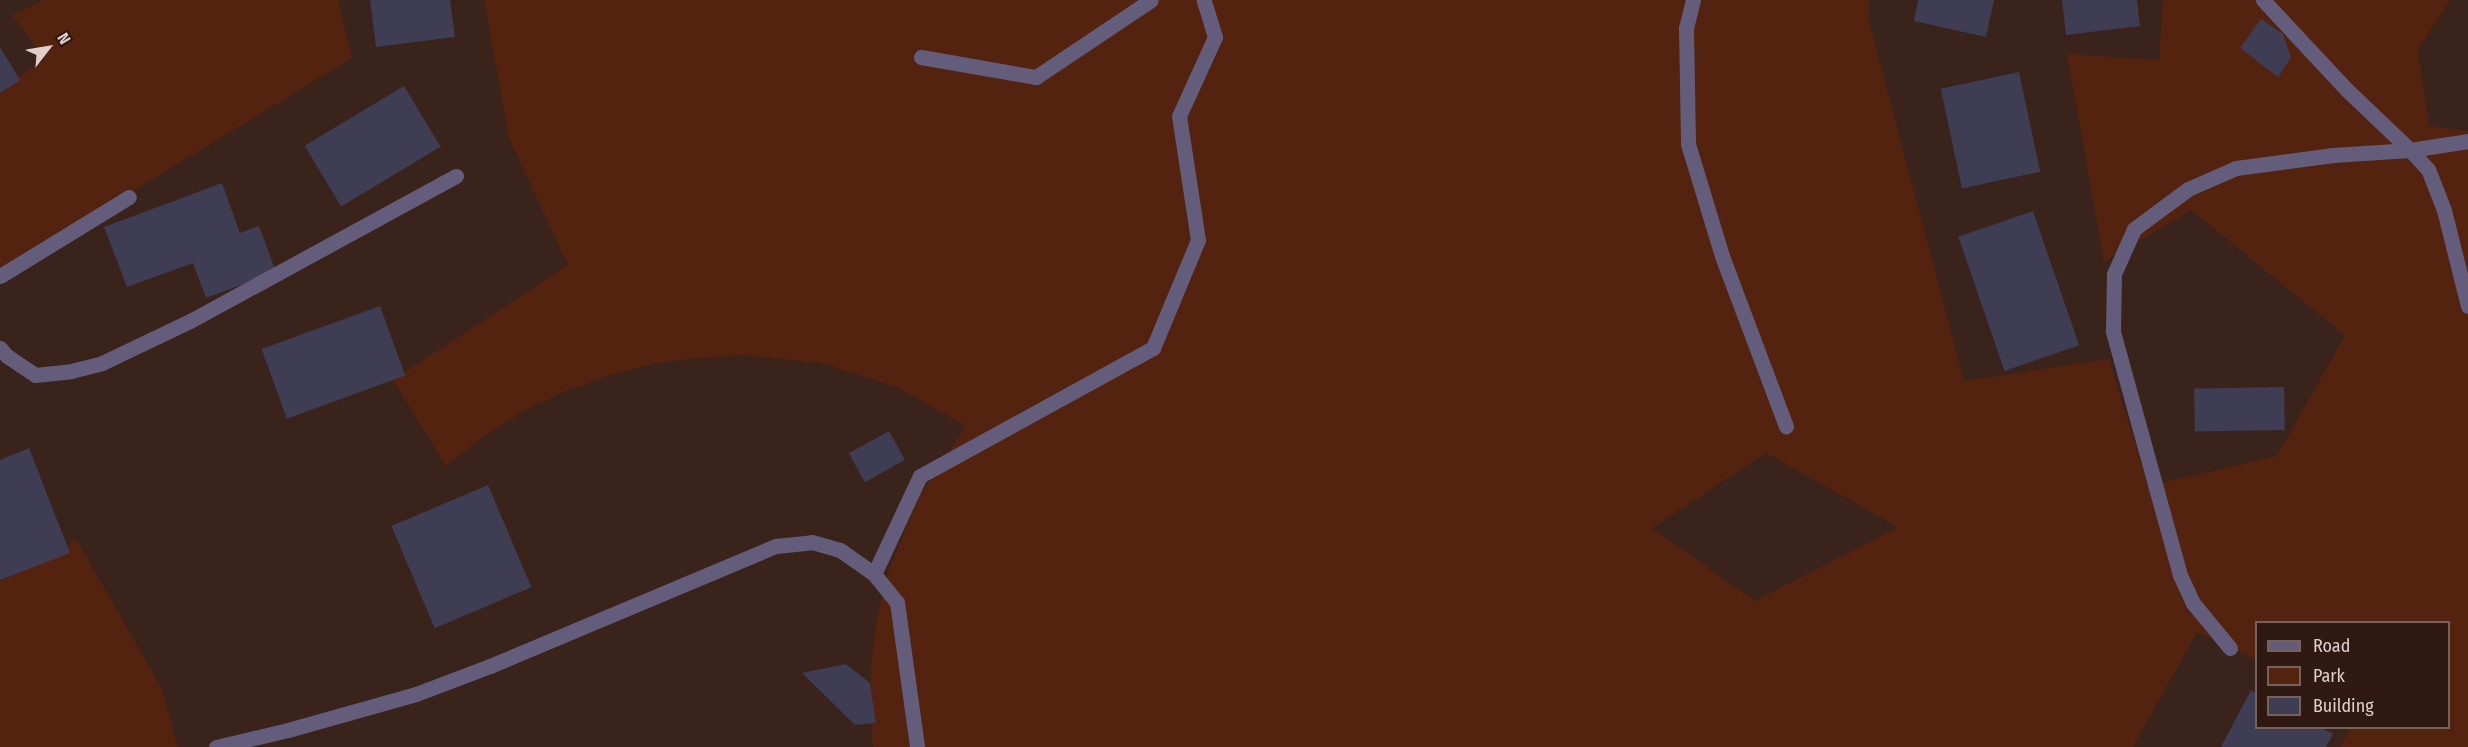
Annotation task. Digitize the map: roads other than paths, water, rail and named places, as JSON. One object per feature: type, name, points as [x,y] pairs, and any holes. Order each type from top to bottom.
[{"type":"street","points":[[921,57],[1036,76],[1151,0]]},
{"type":"street","points":[[874,574],[920,476],[1153,348],[1198,240],[1179,116],[1215,37],[1204,0]]},
{"type":"street","points":[[1693,0],[1686,28],[1688,144],[1722,256],[1786,426]]},
{"type":"street","points":[[2263,0],[2347,90],[2428,169],[2444,210],[2468,306]]},
{"type":"street","points":[[2230,648],[2193,603],[2180,575],[2114,331],[2114,274],[2134,229],[2188,189],[2236,168],[2333,155],[2410,150],[2468,141]]},
{"type":"street","points":[[0,348],[7,356],[35,375],[71,371],[102,363],[190,321],[456,176]]},
{"type":"street","points":[[0,276],[129,197]]},
{"type":"street","points":[[216,747],[288,730],[416,694],[490,666],[776,546],[812,542],[840,549],[874,574],[897,603],[917,747]]}]
